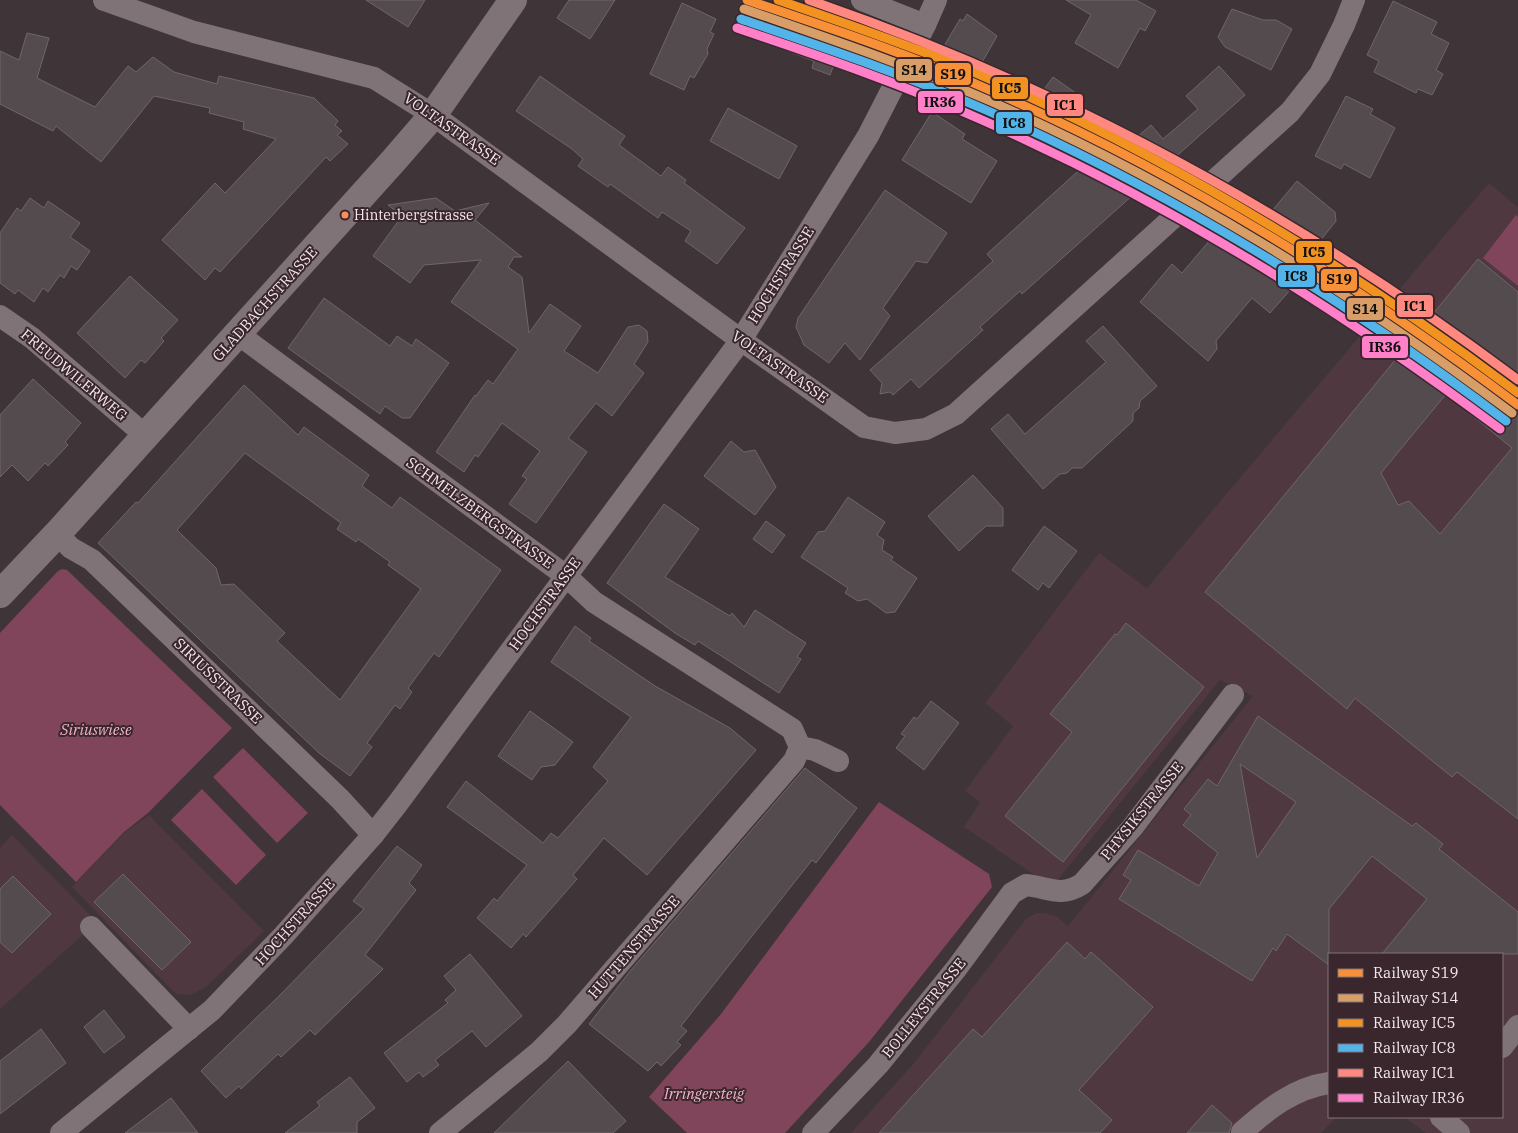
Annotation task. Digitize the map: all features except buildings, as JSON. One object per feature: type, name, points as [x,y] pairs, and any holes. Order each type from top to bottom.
[{"type":"street","name":"VOLTASTRASSE","points":[[104,0],[194,32],[374,78],[433,116],[741,340],[864,426],[895,434],[926,429],[956,414],[1290,112],[1320,74],[1354,0]]},
{"type":"street","name":"GLADBACHSTRASSE","points":[[0,594],[146,436],[433,116],[513,0]]},
{"type":"street","points":[[862,0],[925,25]]},
{"type":"street","name":"HOCHSTRASSE","points":[[61,1133],[212,1010],[276,943],[373,835],[741,340],[868,136],[936,0]]},
{"type":"street","name":"FREUDWILERWEG","points":[[0,316],[32,338],[146,436]]},
{"type":"street","name":"SCHMELZBERGSTRASSE","points":[[238,334],[566,576],[594,602],[792,730],[798,743],[838,761]]},
{"type":"street","name":"SIRIUSSTRASSE","points":[[57,534],[72,548],[99,566],[333,792],[373,835]]},
{"type":"street","name":"PHYSIKSTRASSE","points":[[1032,885],[1057,892],[1075,889],[1082,884],[1132,828],[1233,695]]},
{"type":"street","name":"HUTTENSTRASSE","points":[[440,1133],[539,1052],[567,1024],[794,761],[798,743]]},
{"type":"street","name":"BOLLEYSTRASSE","points":[[813,1133],[878,1065],[956,969],[1012,893],[1017,888],[1032,885]]},
{"type":"street","points":[[90,928],[189,1029]]},
{"type":"street","points":[[1503,1046],[1518,1026]]},
{"type":"street","points":[[1242,1132],[1284,1099],[1302,1090],[1328,1083]]},
{"type":"shaded area","points":[[1489,183],[1518,207],[1518,1133],[1426,1133],[1405,1118],[1503,1118],[1503,953],[1328,953],[1328,1118],[1336,1118],[1321,1133],[851,1133],[915,1062],[1026,919],[1036,913],[1045,913],[1057,917],[1068,926],[1253,696],[1220,680],[1052,887],[964,827],[980,802],[965,791],[1013,726],[985,703],[1099,553],[1147,588]]},
{"type":"shaded area","points":[[149,815],[264,931],[207,986],[191,995],[176,994],[72,887],[124,833]]},
{"type":"shaded area","points":[[12,835],[97,922],[0,1009],[0,848]]},
{"type":"green space","points":[[1516,215],[1518,217],[1518,286],[1483,258]]},
{"type":"green space","name":"Siriuswiese","points":[[62,569],[67,570],[232,728],[148,813],[124,832],[76,882],[0,805],[0,633]]},
{"type":"green space","points":[[243,748],[308,813],[277,843],[213,777]]},
{"type":"green space","points":[[202,789],[266,855],[236,885],[171,820]]},
{"type":"green space","name":"Irringersteig","points":[[879,802],[989,874],[992,887],[869,1042],[785,1133],[687,1133],[649,1097],[721,1014]]},
{"type":"rail line","name":"S19","points":[[747,0],[933,66],[1065,124],[1133,159],[1200,195],[1330,274],[1456,359],[1518,405]]},
{"type":"rail line","name":"IC5","points":[[778,0],[898,42],[969,70],[1114,138],[1184,175],[1253,215],[1388,300],[1518,393]]},
{"type":"rail line","name":"IC1","points":[[809,0],[904,35],[998,74],[1089,116],[1178,162],[1266,211],[1352,264],[1436,320],[1518,380]]},
{"type":"rail line","name":"S14","points":[[744,9],[960,88],[1060,133],[1128,168],[1195,204],[1324,282],[1450,367],[1512,413]]},
{"type":"rail line","name":"IC8","points":[[741,19],[864,62],[956,97],[1056,142],[1124,177],[1255,250],[1319,290],[1444,375],[1506,421]]},
{"type":"rail line","name":"IR36","points":[[737,28],[922,94],[1051,152],[1119,186],[1185,222],[1313,299],[1376,340],[1500,429]]},
{"type":"place","name":"Hinterbergstrasse","points":[[345,215]]}]
